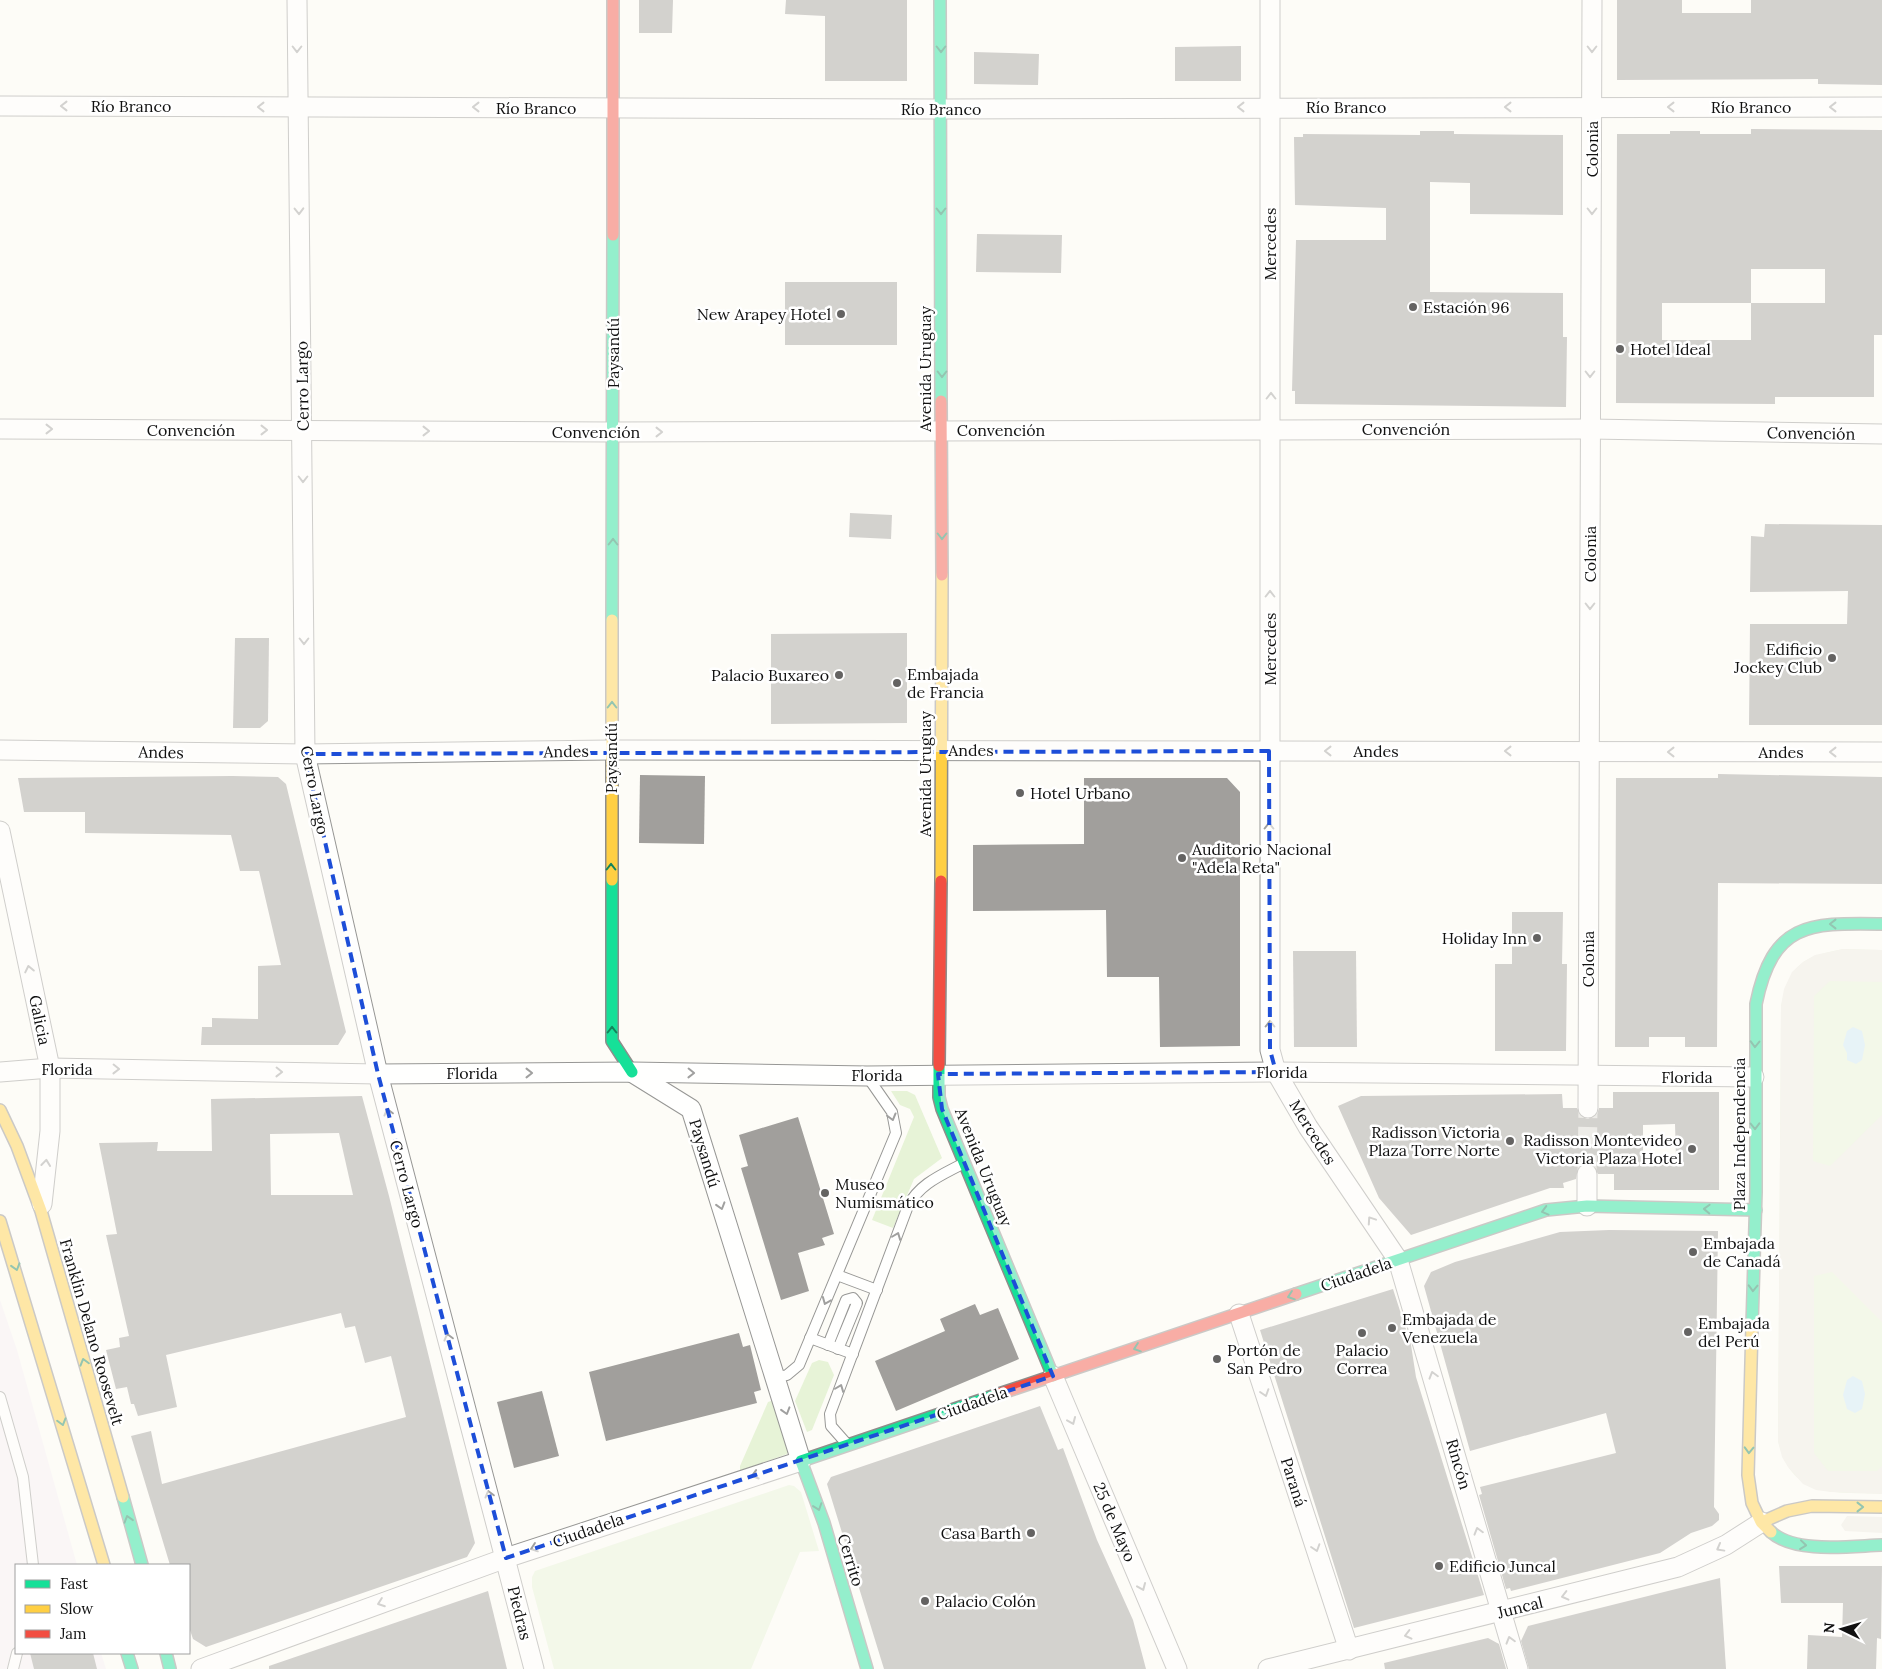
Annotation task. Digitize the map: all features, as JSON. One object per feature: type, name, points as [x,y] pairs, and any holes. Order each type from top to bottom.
[{"type":"street","name":"Cerro Largo","points":[[297,0],[305,754],[378,1074],[506,1558]]},
{"type":"street","name":"Paysandú","points":[[613,0],[612,1041],[632,1072],[691,1109],[802,1461]]},
{"type":"street","name":"Avenida Uruguay","points":[[940,0],[942,750],[938,1074],[942,1109],[1053,1376]]},
{"type":"street","name":"Mercedes","points":[[1270,0],[1268,107],[1271,430],[1270,1050],[1276,1072],[1308,1127],[1398,1260]]},
{"type":"street","name":"Colonia","points":[[1588,1108],[1592,0]]},
{"type":"street","name":"Río Branco","points":[[0,106],[941,109],[1882,107]]},
{"type":"street","name":"Convención","points":[[0,429],[614,432],[1590,429],[1882,434]]},
{"type":"street","name":"Andes","points":[[0,750],[305,754],[611,750],[1882,752]]},
{"type":"street","name":"Galicia","points":[[0,831],[50,1068],[50,1131],[41,1211]]},
{"type":"street","name":"Plaza Independencia","points":[[1762,1522],[1754,1510],[1748,1485],[1756,1210],[1754,1077],[1756,1004],[1759,984],[1768,963],[1779,948],[1793,936],[1823,924],[1882,924]]},
{"type":"street","name":"Florida","points":[[0,1072],[50,1068],[378,1074],[632,1072],[868,1076],[1276,1072],[1754,1077]]},
{"type":"street","name":"Franklin Delano Roosevelt","points":[[0,1110],[17,1146],[41,1211],[142,1564]]},
{"type":"street","points":[[1587,1206],[1588,1174]]},
{"type":"street","name":"Ciudadela","points":[[201,1669],[506,1558],[849,1446],[1546,1210],[1587,1206],[1756,1210]]},
{"type":"street","points":[[0,1220],[104,1564]]},
{"type":"street","name":"Rincón","points":[[1398,1260],[1518,1669]]},
{"type":"street","name":"Paraná","points":[[1239,1314],[1349,1650]]},
{"type":"street","name":"25 de Mayo","points":[[1053,1376],[1177,1669]]},
{"type":"street","name":"Cerrito","points":[[802,1461],[824,1523],[867,1669]]},
{"type":"street","name":"Juncal","points":[[1268,1669],[1678,1567],[1726,1545],[1762,1522],[1787,1511],[1812,1506],[1882,1507]]},
{"type":"street","points":[[1762,1522],[1774,1534],[1788,1542],[1802,1546],[1882,1545]]},
{"type":"street","name":"Piedras","points":[[506,1558],[534,1669]]},
{"type":"street","points":[[127,1654],[132,1669]]},
{"type":"street","points":[[166,1654],[170,1669]]},
{"type":"lane","points":[[775,1378],[787,1375],[800,1365],[896,1132],[892,1112],[868,1076]]},
{"type":"lane","points":[[849,1446],[831,1426],[830,1414],[876,1290],[914,1196],[927,1183],[964,1163]]},
{"type":"lane","points":[[836,1275],[876,1290]]},
{"type":"lane","points":[[828,1344],[846,1300],[853,1298],[857,1303],[838,1349]]},
{"type":"lane","points":[[810,1338],[852,1354]]},
{"type":"lane","points":[[0,1397],[23,1477],[33,1564]]},
{"type":"lane","points":[[14,1669],[16,1654]]},
{"type":"highlighted area","points":[[1269,751],[1270,1050],[1276,1072],[938,1074],[942,1109],[1053,1376],[506,1558],[378,1074],[305,754]]},
{"type":"shaded area","points":[[1843,949],[1882,950],[1882,982],[1830,981],[1814,996],[1813,1161],[1830,1166],[1882,1115],[1882,1322],[1832,1272],[1814,1276],[1814,1453],[1828,1471],[1877,1471],[1882,1466],[1882,1494],[1831,1492],[1816,1490],[1803,1484],[1782,1457],[1778,1441],[1781,1006],[1784,989],[1792,972],[1803,962],[1815,955]]},
{"type":"shaded area","points":[[0,1300],[17,1350],[77,1564],[15,1564],[15,1654],[101,1654],[106,1669],[0,1669]]},
{"type":"shaded area","points":[[1847,1516],[1882,1517],[1882,1533],[1845,1531],[1841,1525]]},
{"type":"green space","points":[[1843,949],[1882,950],[1882,1494],[1831,1492],[1804,1483],[1793,1473],[1784,1460],[1778,1441],[1781,1006],[1789,980],[1800,964],[1818,955]]},
{"type":"green space","points":[[891,1091],[907,1091],[915,1095],[942,1158],[914,1179],[893,1228],[872,1220],[914,1117],[910,1109],[900,1105]]},
{"type":"green space","points":[[819,1360],[828,1362],[834,1375],[812,1430],[807,1432],[795,1401],[812,1363]]},
{"type":"green space","points":[[774,1400],[789,1451],[787,1454],[740,1471],[740,1466],[768,1402]]},
{"type":"green space","points":[[789,1485],[794,1486],[801,1492],[819,1551],[800,1552],[751,1669],[554,1669],[532,1587],[532,1577],[535,1571]]},
{"type":"water","points":[[1853,1027],[1862,1031],[1865,1045],[1862,1060],[1856,1064],[1847,1060],[1847,1053],[1843,1045],[1847,1031]]},
{"type":"water","points":[[1853,1376],[1862,1381],[1865,1394],[1862,1409],[1855,1413],[1847,1409],[1843,1395],[1847,1380]]},
{"type":"building","points":[[639,0],[673,0],[672,33],[639,33]]},
{"type":"building","points":[[786,0],[907,0],[907,81],[825,81],[825,16],[785,14]]},
{"type":"building","points":[[1617,0],[1682,0],[1682,13],[1751,13],[1751,0],[1882,0],[1882,85],[1818,84],[1818,79],[1617,80]]},
{"type":"building","points":[[1241,46],[1241,81],[1175,81],[1175,47]]},
{"type":"building","points":[[974,52],[1039,54],[1038,85],[974,84]]},
{"type":"building","points":[[1751,129],[1882,130],[1882,335],[1874,335],[1874,397],[1775,397],[1775,404],[1616,403],[1617,134],[1670,134],[1670,131],[1700,131],[1700,134],[1751,134]],"holes":[[[1751,269],[1825,269],[1825,303],[1751,303]],[[1662,303],[1751,303],[1751,340],[1662,340]]]},
{"type":"building","points":[[1420,131],[1454,131],[1454,134],[1563,135],[1563,215],[1470,214],[1470,183],[1430,182],[1430,292],[1563,293],[1563,337],[1567,337],[1566,407],[1295,404],[1295,391],[1292,391],[1296,240],[1386,240],[1386,208],[1295,205],[1294,137],[1303,137],[1303,134],[1420,135]]},
{"type":"building","points":[[977,234],[1062,235],[1061,273],[976,272]]},
{"type":"building","name":"New Arapey Hotel","points":[[785,282],[897,282],[897,345],[785,345]]},
{"type":"building","points":[[850,513],[892,515],[891,539],[849,537]]},
{"type":"building","points":[[1765,524],[1882,525],[1882,725],[1749,725],[1750,624],[1847,624],[1848,591],[1750,592],[1751,536],[1764,537]]},
{"type":"building","name":"Palacio Buxareo","points":[[907,633],[907,723],[771,724],[771,634]]},
{"type":"building","points":[[235,638],[269,638],[268,721],[260,728],[233,728]]},
{"type":"building","points":[[1718,774],[1882,777],[1882,884],[1718,883],[1717,1047],[1685,1047],[1685,1037],[1649,1037],[1649,1047],[1615,1047],[1616,778],[1718,778]]},
{"type":"building","points":[[640,775],[705,776],[704,844],[639,843]]},
{"type":"building","points":[[278,777],[286,784],[346,1032],[338,1045],[201,1045],[202,1027],[212,1027],[212,1018],[258,1019],[258,966],[281,965],[259,871],[240,871],[231,835],[85,833],[85,812],[24,812],[18,778]]},
{"type":"building","points":[[1084,778],[1227,778],[1240,792],[1240,1046],[1160,1047],[1159,977],[1107,977],[1106,910],[973,911],[973,845],[1084,844]]},
{"type":"building","points":[[1512,912],[1563,912],[1562,964],[1567,964],[1566,1051],[1495,1051],[1495,964],[1512,964]]},
{"type":"building","points":[[1293,951],[1356,951],[1357,1047],[1294,1047]]},
{"type":"building","points":[[1613,1092],[1719,1092],[1719,1190],[1614,1190],[1614,1174],[1598,1174],[1593,1165],[1587,1163],[1578,1168],[1576,1179],[1563,1183],[1564,1188],[1550,1188],[1411,1235],[1379,1198],[1338,1106],[1361,1096],[1562,1094],[1563,1108],[1577,1108],[1582,1117],[1588,1119],[1597,1114],[1599,1108],[1613,1108]],"holes":[[[1675,1124],[1676,1158],[1643,1158],[1643,1125]]]},
{"type":"building","points":[[362,1096],[389,1196],[475,1543],[467,1557],[206,1647],[193,1639],[190,1630],[190,1564],[170,1564],[131,1436],[151,1431],[162,1484],[406,1417],[391,1356],[365,1363],[355,1326],[345,1328],[341,1313],[166,1355],[177,1407],[138,1416],[134,1404],[131,1404],[127,1387],[116,1389],[106,1350],[120,1347],[119,1338],[129,1336],[106,1235],[117,1234],[99,1143],[158,1142],[157,1151],[212,1151],[211,1099]],"holes":[[[339,1133],[353,1195],[271,1195],[270,1134]]]},
{"type":"building","points":[[798,1117],[834,1234],[822,1238],[825,1245],[798,1253],[809,1291],[781,1300],[741,1168],[748,1166],[739,1135]]},
{"type":"building","points":[[1609,1230],[1718,1231],[1714,1507],[1719,1514],[1719,1520],[1712,1526],[1691,1533],[1660,1553],[1511,1591],[1510,1588],[1506,1589],[1479,1495],[1482,1494],[1480,1487],[1616,1453],[1606,1413],[1470,1451],[1424,1286],[1431,1272],[1455,1262],[1560,1232]]},
{"type":"building","points":[[1393,1289],[1411,1345],[1416,1377],[1484,1595],[1354,1628],[1260,1330]]},
{"type":"building","points":[[975,1304],[980,1315],[998,1308],[1019,1359],[896,1411],[875,1361],[945,1331],[940,1319]]},
{"type":"building","points":[[739,1333],[743,1347],[750,1345],[761,1390],[754,1392],[757,1403],[606,1441],[589,1372]]},
{"type":"building","points":[[542,1391],[559,1456],[514,1468],[497,1402]]},
{"type":"building","points":[[1040,1406],[1058,1450],[1063,1448],[1097,1540],[1133,1620],[1146,1669],[884,1669],[827,1484],[831,1477]]},
{"type":"building","points":[[1779,1566],[1882,1566],[1881,1639],[1877,1638],[1876,1669],[1807,1669],[1808,1635],[1842,1637],[1843,1603],[1781,1603]]},
{"type":"building","points":[[1720,1578],[1726,1669],[1529,1669],[1521,1641],[1528,1626]]},
{"type":"building","points":[[488,1591],[507,1669],[269,1669],[269,1666]]},
{"type":"building","points":[[1488,1638],[1499,1644],[1506,1669],[1385,1669],[1384,1663]]},
{"type":"building","points":[[30,1654],[93,1654],[97,1669],[34,1669]]},
{"type":"tunnel","points":[[1587,1174],[1588,1108]]},
{"type":"traffic: fast","points":[[940,0],[941,401]]},
{"type":"traffic: fast","points":[[612,620],[613,235]]},
{"type":"traffic: fast","points":[[612,880],[612,1041],[632,1072]]},
{"type":"traffic: fast","points":[[1752,1326],[1756,1192],[1756,1004],[1763,977],[1773,956],[1784,942],[1798,932],[1834,924],[1882,924]]},
{"type":"traffic: fast","points":[[939,1066],[939,1097],[942,1109],[1053,1376]]},
{"type":"traffic: fast","points":[[1296,1294],[1546,1210],[1587,1206],[1756,1210]]},
{"type":"traffic: fast","points":[[867,1669],[824,1523],[801,1461],[999,1394]]},
{"type":"traffic: fast","points":[[123,1497],[142,1564]]},
{"type":"traffic: fast","points":[[1771,1532],[1781,1539],[1808,1546],[1882,1545]]},
{"type":"traffic: fast","points":[[127,1654],[132,1669]]},
{"type":"traffic: fast","points":[[166,1654],[170,1669]]},
{"type":"traffic: slow","points":[[941,881],[942,575]]},
{"type":"traffic: slow","points":[[612,620],[612,880]]},
{"type":"traffic: slow","points":[[0,1110],[17,1146],[41,1211],[123,1497]]},
{"type":"traffic: slow","points":[[0,1221],[104,1564]]},
{"type":"traffic: slow","points":[[1752,1326],[1748,1475],[1752,1503],[1761,1522],[1771,1532]]},
{"type":"traffic: slow","points":[[1762,1522],[1787,1511],[1812,1506],[1882,1507]]},
{"type":"traffic: jam","points":[[613,0],[613,235]]},
{"type":"traffic: jam","points":[[941,401],[942,575]]},
{"type":"traffic: jam","points":[[939,1066],[941,881]]},
{"type":"traffic: jam","points":[[999,1394],[1296,1294]]},
{"type":"place","name":"Estación 96","points":[[1413,307]]},
{"type":"place","name":"New Arapey Hotel","points":[[841,314]]},
{"type":"place","name":"Hotel Ideal","points":[[1620,349]]},
{"type":"place","name":"Edificio Jockey Club","points":[[1832,658]]},
{"type":"place","name":"Palacio Buxareo","points":[[839,675]]},
{"type":"place","name":"Embajada de Francia","points":[[897,683]]},
{"type":"place","name":"Hotel Urbano","points":[[1020,793]]},
{"type":"place","name":"Auditorio Nacional \"Adela Reta\"","points":[[1182,858]]},
{"type":"place","name":"Holiday Inn","points":[[1537,938]]},
{"type":"place","name":"Radisson Victoria Plaza Torre Norte","points":[[1510,1141]]},
{"type":"place","name":"Radisson Montevideo Victoria Plaza Hotel","points":[[1692,1149]]},
{"type":"place","name":"Museo Numismático","points":[[825,1193]]},
{"type":"place","name":"Embajada de Canadá","points":[[1693,1252]]},
{"type":"place","name":"Embajada de Venezuela","points":[[1392,1328]]},
{"type":"place","name":"Embajada del Perú","points":[[1688,1332]]},
{"type":"place","name":"Palacio Correa","points":[[1362,1333]]},
{"type":"place","name":"Portón de San Pedro","points":[[1217,1359]]},
{"type":"place","name":"Casa Barth","points":[[1031,1533]]},
{"type":"place","name":"Edificio Juncal","points":[[1439,1566]]},
{"type":"place","name":"Palacio Colón","points":[[925,1601]]}]
